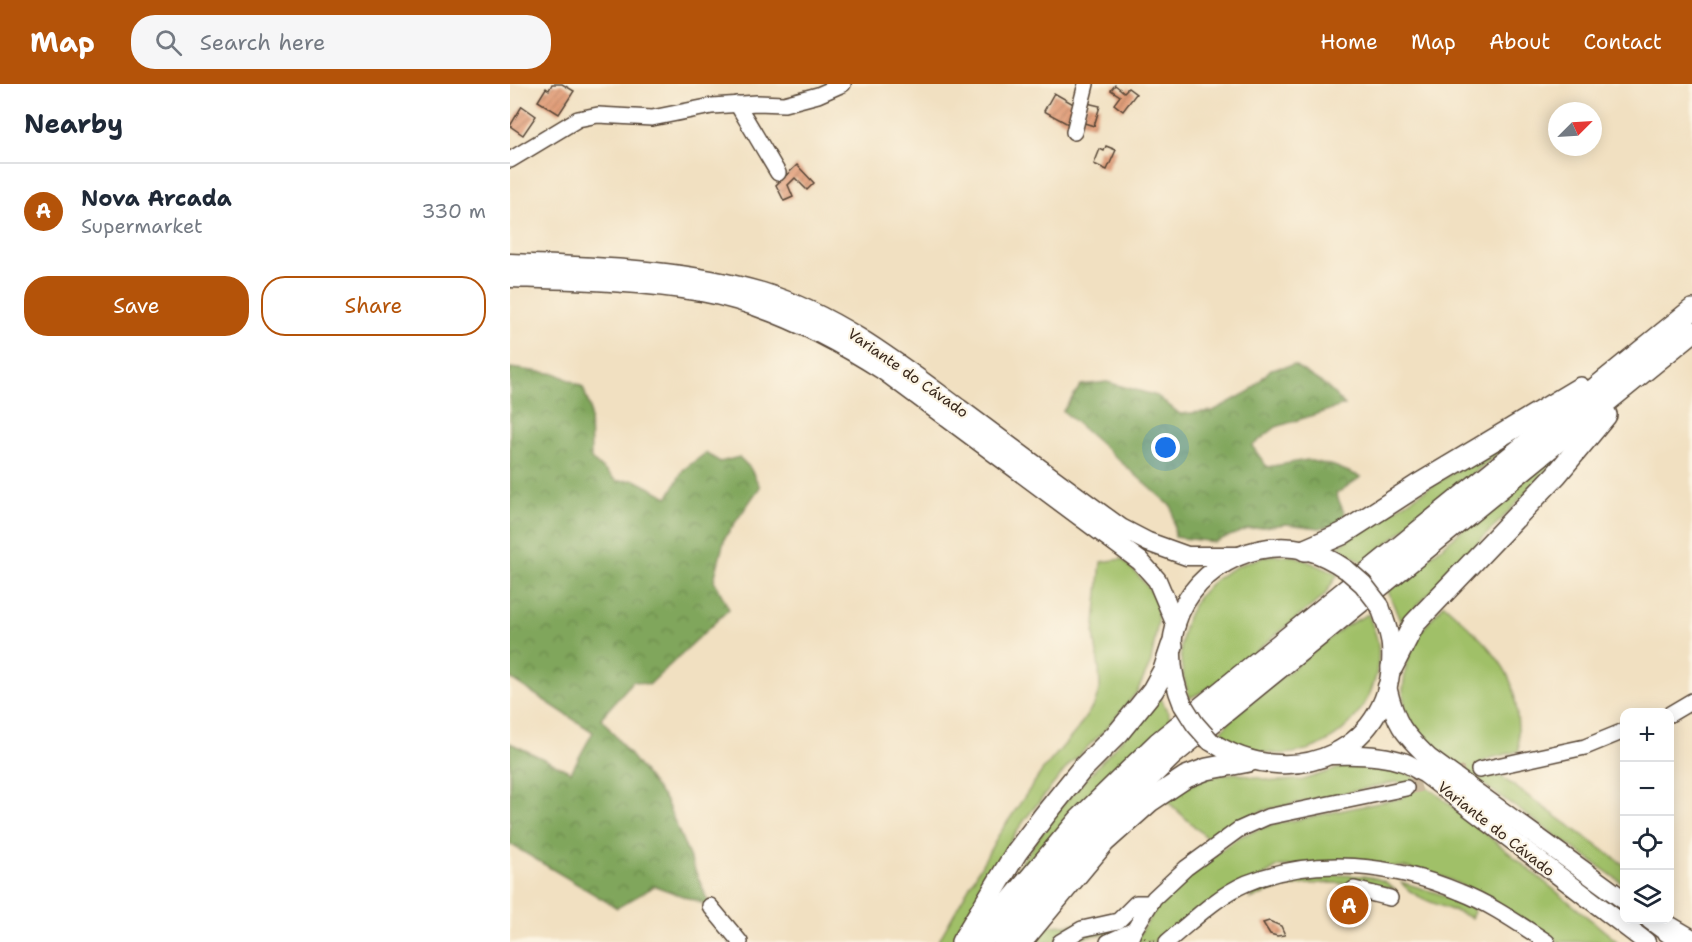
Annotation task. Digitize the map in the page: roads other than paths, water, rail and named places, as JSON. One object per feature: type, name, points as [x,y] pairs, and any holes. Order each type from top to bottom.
[{"type":"highway","points":[[1305,550],[1342,534],[1427,479],[1585,385],[1692,301]]},
{"type":"highway","points":[[982,942],[1006,907],[1080,819],[1158,743],[1692,310]]},
{"type":"highway","points":[[1004,942],[1020,919],[1094,832],[1173,754],[1692,332]]},
{"type":"highway","points":[[1389,677],[1414,624],[1556,475],[1603,417],[1692,341]]},
{"type":"highway","points":[[962,942],[1016,853],[1044,816],[1081,770],[1119,732],[1153,690],[1164,670],[1172,646]]},
{"type":"highway","points":[[1021,942],[1104,842],[1150,801],[1186,777],[1207,769],[1249,761]]},
{"type":"main road","name":"Variante do Cávado","points":[[510,263],[630,268],[702,278],[763,292],[823,315],[881,351],[1121,528],[1148,542],[1187,556],[1238,556]]},
{"type":"main road","name":"Variante do Cávado","points":[[510,278],[631,284],[702,292],[751,306],[804,326],[846,347],[884,371],[1140,561],[1157,580],[1176,625]]},
{"type":"main road","points":[[1282,547],[1305,550],[1327,557],[1347,570],[1363,584],[1380,606],[1391,643],[1389,677],[1380,708],[1369,725],[1352,742],[1332,755],[1290,765],[1249,761],[1227,752],[1210,741],[1195,724],[1183,705],[1174,676],[1172,646],[1176,625],[1185,604],[1202,581],[1219,566],[1238,556],[1260,549],[1282,547]]},
{"type":"main road","name":"Variante do Cávado","points":[[1389,677],[1401,730],[1429,758],[1620,897]]},
{"type":"main road","name":"Variante do Cávado","points":[[1332,755],[1381,757],[1403,762],[1424,773],[1646,942]]},
{"type":"main road","points":[[1655,924],[1680,942]]},
{"type":"street","points":[[510,160],[578,119],[598,115],[652,118],[712,106],[784,104],[818,95],[843,84]]},
{"type":"street","points":[[1074,132],[1086,84]]},
{"type":"street","points":[[737,104],[778,173]]},
{"type":"street","points":[[1674,712],[1692,701]]},
{"type":"street","points":[[1479,770],[1585,747],[1620,733]]},
{"type":"street","points":[[1108,942],[1131,936],[1151,903],[1186,868],[1238,830],[1266,818],[1406,788]]},
{"type":"street","points":[[1569,858],[1589,867],[1620,888]]},
{"type":"street","points":[[1167,942],[1225,895],[1246,884],[1282,873],[1326,866],[1368,866],[1402,873],[1459,891],[1546,941]]},
{"type":"street","points":[[1354,889],[1390,898]]},
{"type":"street","points":[[1060,942],[1082,929],[1118,921],[1136,903],[1151,903]]},
{"type":"street","points":[[1595,905],[1631,942]]},
{"type":"street","points":[[710,906],[740,942]]},
{"type":"street","points":[[1670,924],[1692,937]]},
{"type":"tunnel","points":[[1406,788],[1479,770]]},
{"type":"place","name":"Nova Arcada","points":[[1349,905]]}]
